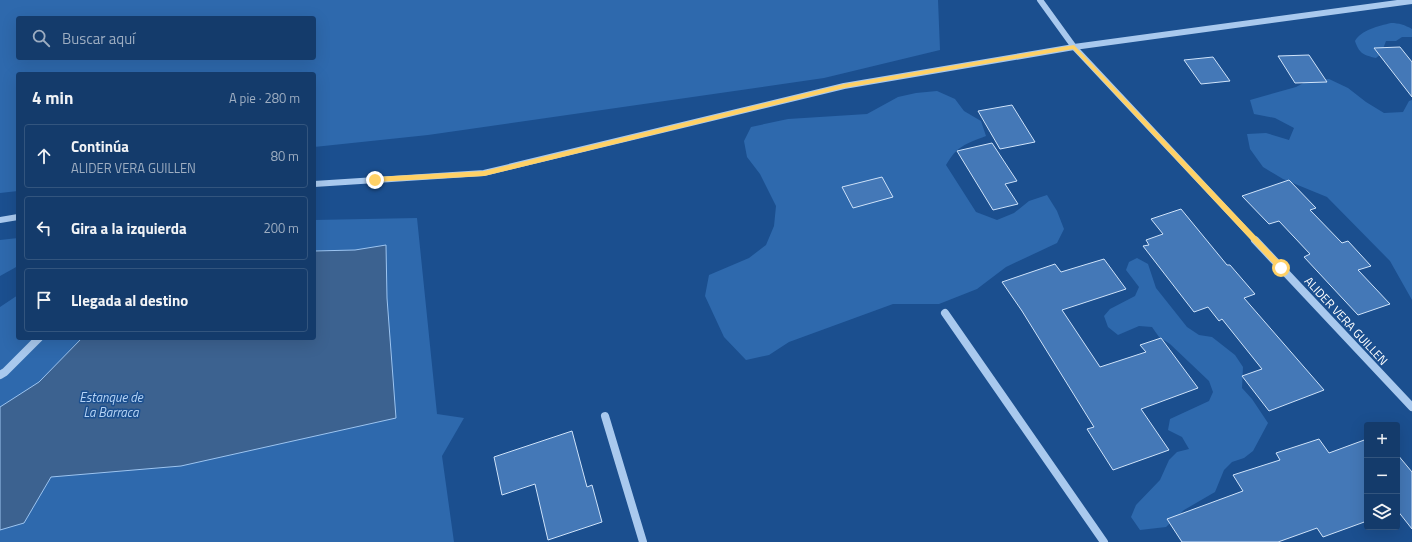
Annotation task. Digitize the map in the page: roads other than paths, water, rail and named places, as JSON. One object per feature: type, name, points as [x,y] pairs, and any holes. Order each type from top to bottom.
[{"type":"street","name":"ALIDER VERA GUILLEN","points":[[1040,0],[1074,47],[1412,408]]},
{"type":"street","points":[[316,184],[484,173],[844,86],[1074,47],[1412,1]]},
{"type":"street","points":[[0,220],[16,217]]},
{"type":"street","points":[[945,313],[1104,542]]},
{"type":"street","points":[[0,375],[5,372],[37,340]]},
{"type":"street","points":[[605,416],[643,542]]},
{"type":"water","name":"Estanque de La Barraca","points":[[386,245],[387,298],[396,418],[181,466],[51,477],[24,523],[0,530],[0,407],[39,382],[80,340],[316,340],[316,251],[355,250]]}]
